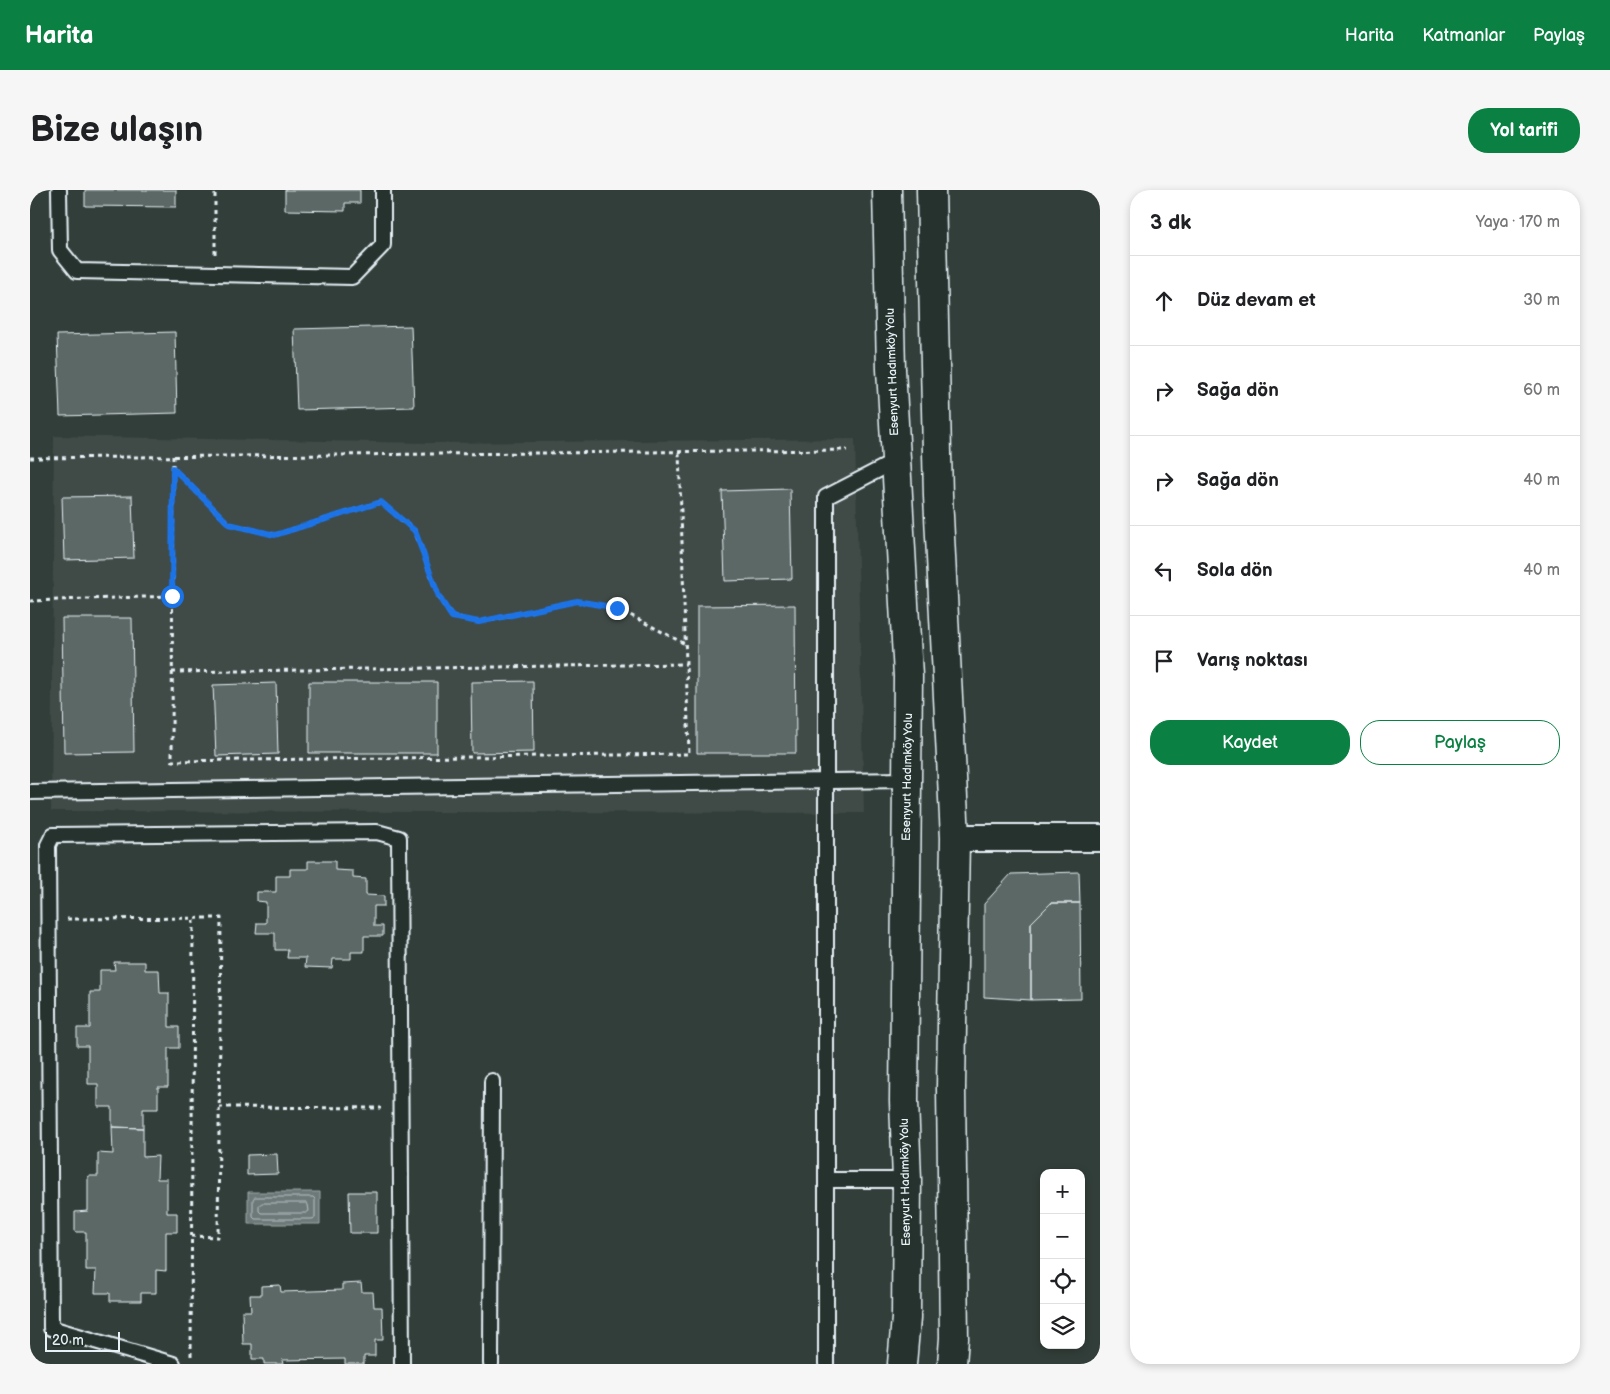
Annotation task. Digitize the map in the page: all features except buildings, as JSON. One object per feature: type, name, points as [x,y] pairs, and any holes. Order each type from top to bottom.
[{"type":"main road","name":"Esenyurt Hadımköy Yolu","points":[[887,190],[891,369],[908,676],[904,1101],[907,1180],[906,1318],[902,1364]]},
{"type":"main road","points":[[931,190],[938,496],[955,838],[951,1088],[954,1338],[952,1364]]},
{"type":"street","points":[[955,838],[1100,838]]},
{"type":"lane","points":[[59,190],[60,250],[77,271],[352,277],[383,246],[383,190]]},
{"type":"lane","points":[[826,1364],[826,496],[896,461]]},
{"type":"lane","points":[[30,792],[907,780]]},
{"type":"lane","points":[[174,1364],[51,1328],[48,845],[53,835],[378,832],[399,838],[402,1364]]},
{"type":"lane","points":[[491,1364],[492,1082]]},
{"type":"lane","points":[[826,1180],[907,1180]]},
{"type":"path","points":[[214,274],[215,190]]},
{"type":"path","points":[[30,458],[847,450]]},
{"type":"path","points":[[172,456],[172,761],[689,754],[679,452]]},
{"type":"path","points":[[173,468],[229,524],[275,535],[381,502],[415,531],[439,597],[452,617],[479,622],[577,601],[617,608],[685,644]]},
{"type":"path","points":[[30,601],[172,596]]},
{"type":"path","points":[[172,672],[686,664]]},
{"type":"path","points":[[191,1364],[193,918]]},
{"type":"path","points":[[48,919],[221,918],[218,1238],[191,1236]]},
{"type":"path","points":[[219,1107],[401,1108]]},
{"type":"shaded area","points":[[54,436],[429,443],[855,439],[864,813],[51,811]]},
{"type":"water","points":[[248,1192],[320,1192],[320,1224],[248,1224]]},
{"type":"route","points":[[172,596],[173,468],[229,524],[275,535],[381,502],[415,531],[439,597],[452,617],[479,622],[577,601],[617,608]]}]
